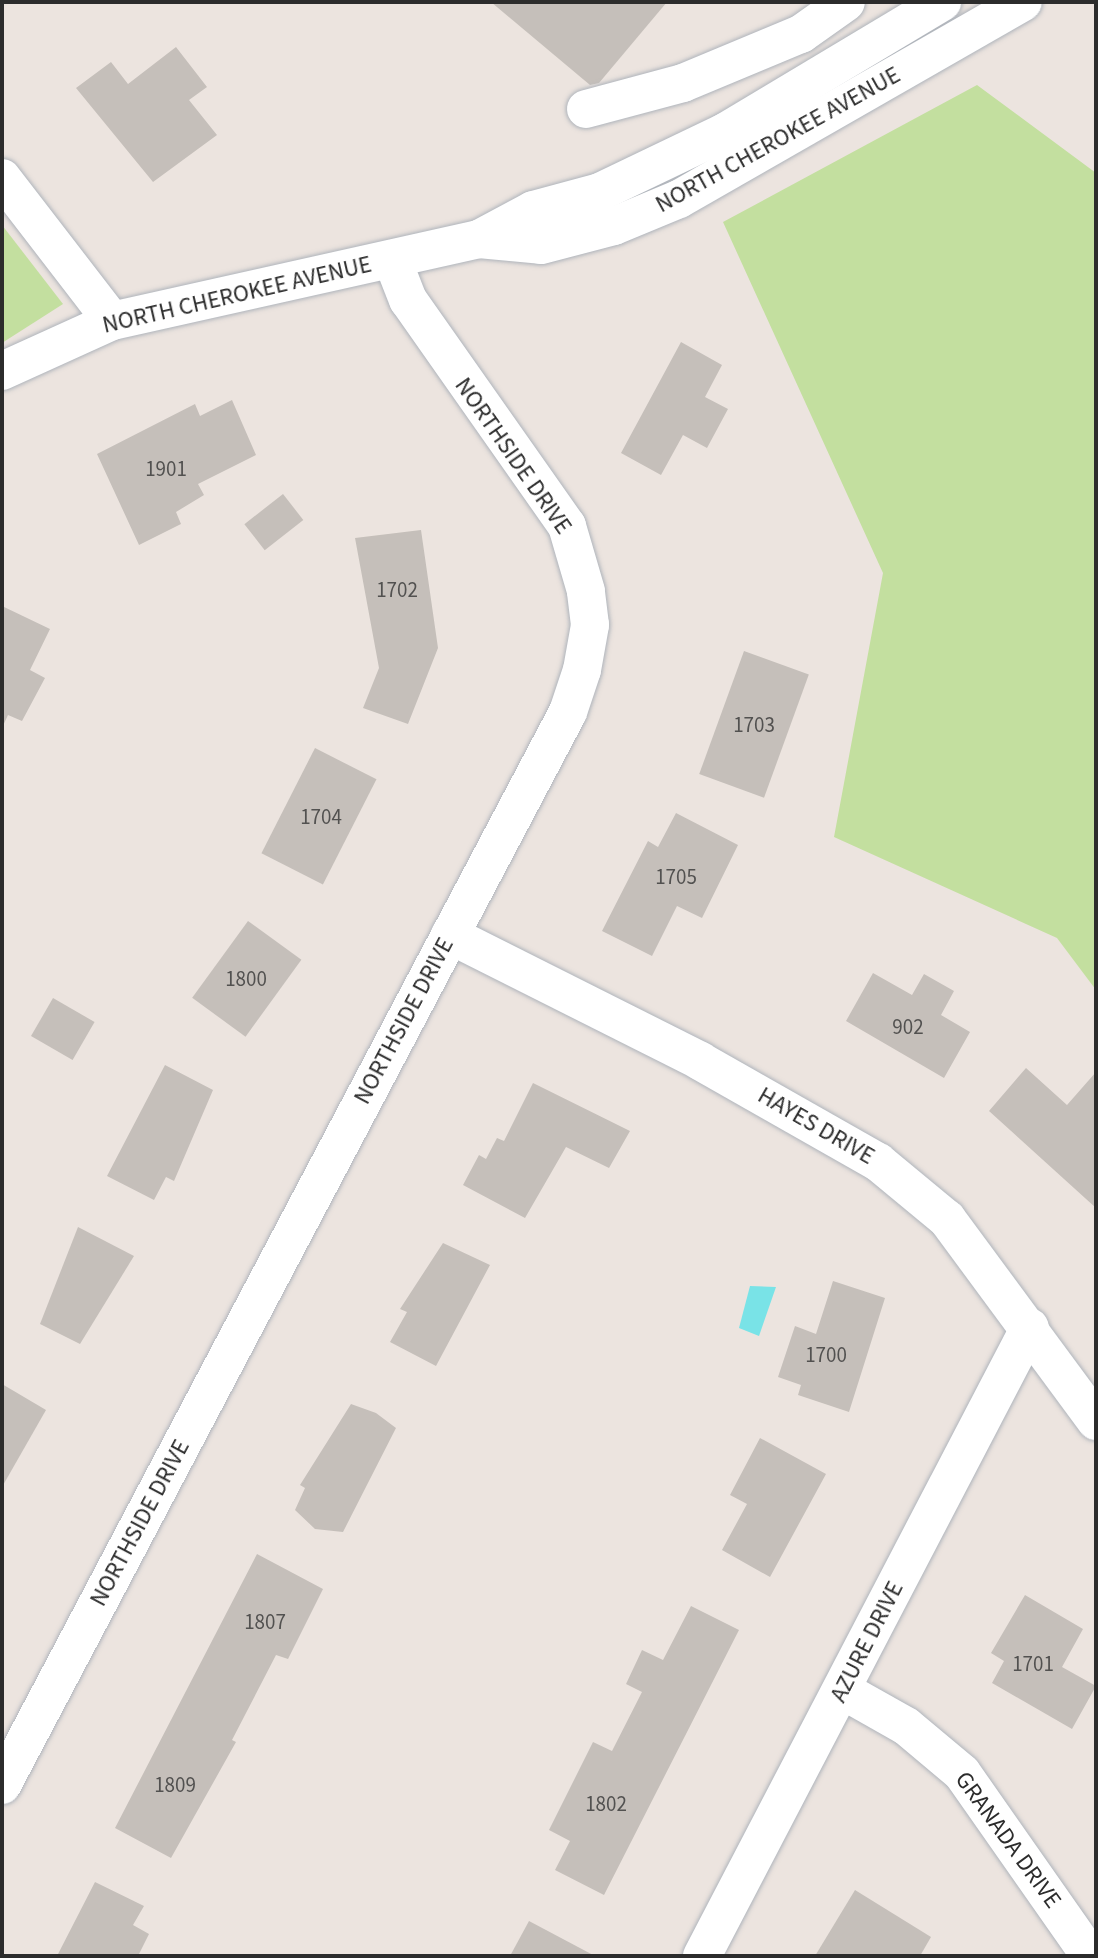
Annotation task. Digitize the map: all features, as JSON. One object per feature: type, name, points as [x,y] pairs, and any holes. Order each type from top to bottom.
[{"type":"street","points":[[586,109],[707,74],[801,34],[846,2]]},
{"type":"street","name":"NORTH CHEROKEE AVENUE","points":[[2,371],[111,321],[479,239],[533,210],[600,192],[666,164],[942,2]]},
{"type":"street","name":"NORTH CHEROKEE AVENUE","points":[[479,239],[541,245],[614,226],[679,200],[1023,2]]},
{"type":"street","points":[[2,178],[111,321]]},
{"type":"street","name":"NORTHSIDE DRIVE","points":[[2,1785],[568,712],[590,625],[584,579],[567,526],[408,300],[392,259]]},
{"type":"street","name":"HAYES DRIVE","points":[[450,934],[700,1061],[878,1162],[947,1219],[1030,1327],[1096,1421]]},
{"type":"street","name":"AZURE DRIVE","points":[[702,1956],[1030,1327]]},
{"type":"street","name":"GRANADA DRIVE","points":[[842,1690],[906,1726],[962,1773],[1090,1956]]},
{"type":"green space","points":[[977,85],[1096,173],[1096,990],[1057,938],[834,837],[883,573],[723,222]]},
{"type":"green space","points":[[2,225],[63,304],[2,343]]},
{"type":"water","points":[[750,1286],[776,1287],[759,1336],[739,1328]]},
{"type":"building","points":[[491,2],[667,2],[599,83],[590,85]]},
{"type":"building","points":[[176,47],[207,87],[189,100],[217,135],[153,182],[76,88],[111,62],[128,84]]},
{"type":"building","points":[[681,342],[722,365],[705,397],[728,409],[707,448],[683,435],[661,475],[621,453]]},
{"type":"building","points":[[232,400],[256,455],[198,484],[204,495],[176,512],[181,524],[139,545],[97,454],[195,404],[200,416]]},
{"type":"building","points":[[283,494],[303,520],[265,550],[244,524]]},
{"type":"building","points":[[421,530],[438,648],[408,724],[363,708],[379,668],[355,538]]},
{"type":"building","points":[[2,606],[50,629],[30,670],[45,678],[22,721],[8,715],[2,728]]},
{"type":"building","points":[[744,651],[809,675],[764,798],[699,774]]},
{"type":"building","points":[[315,748],[376,779],[323,884],[261,853]]},
{"type":"building","points":[[676,813],[738,845],[702,918],[677,906],[652,956],[602,931],[648,841],[658,847]]},
{"type":"building","points":[[248,921],[301,960],[246,1037],[192,998]]},
{"type":"building","points":[[873,973],[912,995],[924,974],[954,991],[941,1015],[970,1032],[944,1078],[846,1021]]},
{"type":"building","points":[[53,998],[95,1022],[73,1060],[31,1036]]},
{"type":"building","points":[[165,1065],[213,1090],[174,1181],[166,1177],[154,1200],[107,1176]]},
{"type":"building","points":[[1026,1068],[1067,1105],[1096,1072],[1096,1208],[989,1111]]},
{"type":"building","points":[[533,1083],[630,1131],[609,1168],[566,1147],[525,1218],[463,1185],[479,1155],[486,1159],[497,1138],[504,1141]]},
{"type":"building","points":[[78,1227],[134,1256],[80,1344],[40,1324]]},
{"type":"building","points":[[443,1243],[490,1265],[436,1366],[390,1342],[407,1312],[400,1309]]},
{"type":"building","points":[[833,1281],[885,1298],[849,1412],[798,1395],[801,1385],[778,1377],[795,1326],[816,1334]]},
{"type":"building","points":[[2,1384],[46,1410],[2,1487]]},
{"type":"building","points":[[351,1404],[376,1413],[396,1428],[343,1532],[315,1529],[295,1510],[305,1488],[300,1485]]},
{"type":"building","points":[[760,1438],[826,1474],[770,1577],[722,1550],[747,1504],[730,1495]]},
{"type":"building","points":[[257,1554],[323,1589],[288,1659],[276,1655],[232,1740],[236,1742],[171,1858],[115,1828]]},
{"type":"building","points":[[1025,1595],[1083,1629],[1062,1667],[1096,1686],[1072,1729],[992,1683],[1004,1661],[991,1653]]},
{"type":"building","points":[[691,1606],[739,1630],[604,1895],[555,1870],[570,1841],[549,1830],[593,1742],[612,1751],[642,1692],[626,1684],[642,1650],[663,1660]]},
{"type":"building","points":[[95,1882],[144,1906],[133,1925],[149,1934],[138,1956],[57,1956]]},
{"type":"building","points":[[855,1890],[931,1937],[920,1956],[815,1956]]},
{"type":"building","points":[[529,1921],[595,1956],[510,1956]]}]
